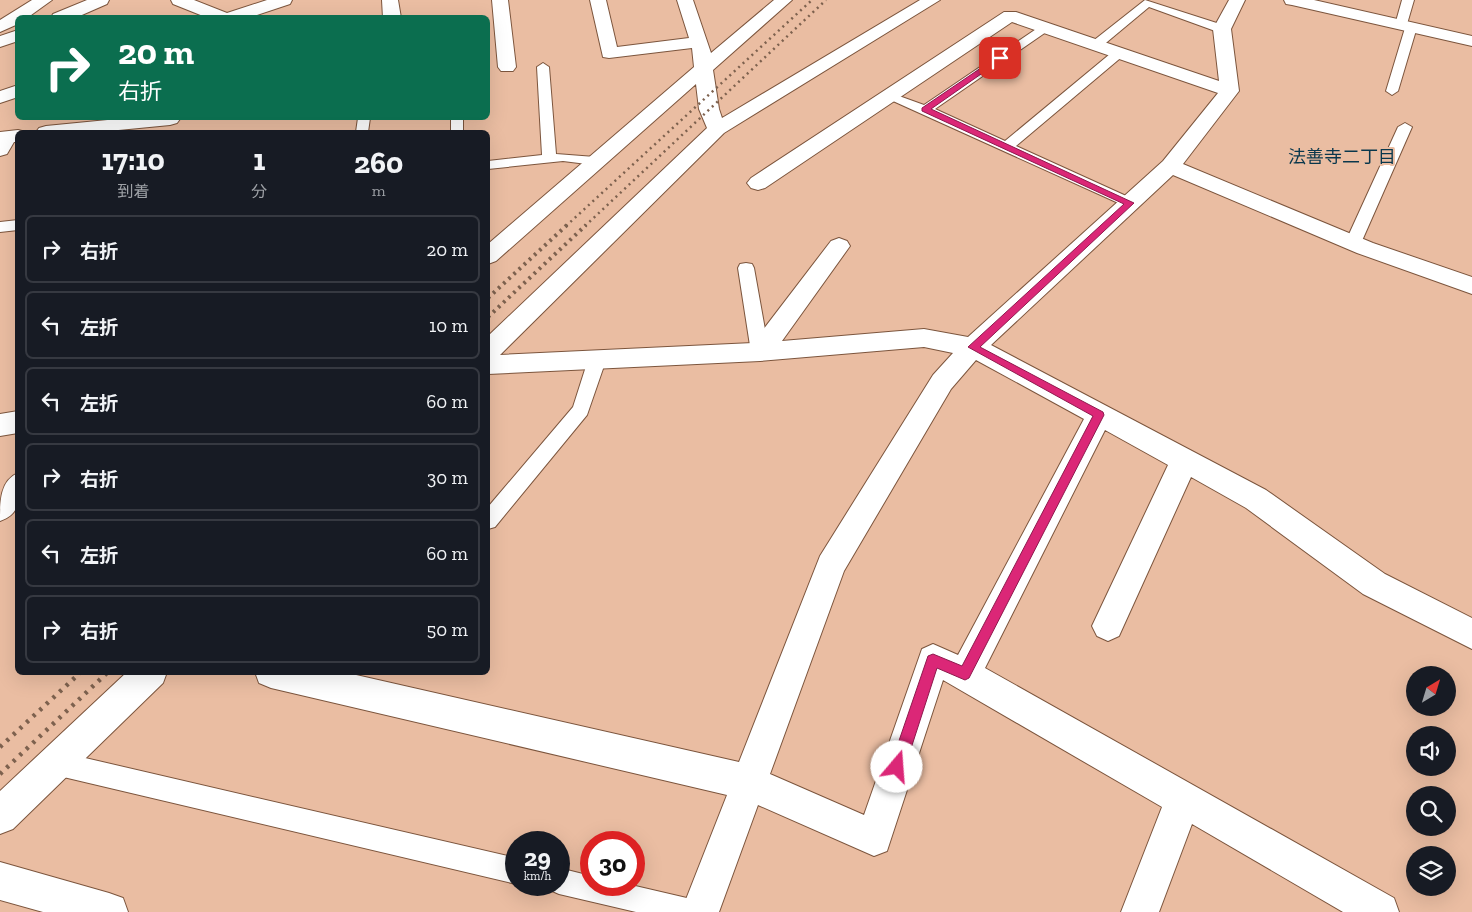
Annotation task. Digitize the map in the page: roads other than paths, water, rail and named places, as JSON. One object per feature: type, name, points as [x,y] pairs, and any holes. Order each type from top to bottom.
[{"type":"street","points":[[19,15],[44,0]]},
{"type":"street","points":[[66,15],[100,0]]},
{"type":"street","points":[[179,0],[216,15]]},
{"type":"street","points":[[237,15],[284,0]]},
{"type":"street","points":[[390,0],[392,15]]},
{"type":"street","points":[[500,0],[507,67]]},
{"type":"street","points":[[598,0],[610,53],[699,42]]},
{"type":"street","points":[[685,0],[699,42],[705,70],[709,109],[717,129]]},
{"type":"street","points":[[490,254],[595,161],[705,70],[762,9],[784,0]]},
{"type":"street","points":[[490,348],[717,129],[932,0]]},
{"type":"street","points":[[700,912],[831,566],[942,382],[973,347],[1170,166],[1230,91],[1222,29],[1237,0]]},
{"type":"street","points":[[1292,0],[1472,41]]},
{"type":"street","points":[[758,183],[1010,16],[1097,44],[1230,91]]},
{"type":"street","points":[[0,26],[15,17]]},
{"type":"street","points":[[0,42],[15,36]]},
{"type":"street","points":[[0,97],[15,92]]},
{"type":"street","points":[[73,130],[168,123]]},
{"type":"street","points":[[0,150],[6,137],[15,136]]},
{"type":"street","points":[[1170,166],[1353,243],[1472,286]]},
{"type":"street","points":[[760,352],[839,246]]},
{"type":"street","points":[[490,365],[760,352],[924,338],[973,347],[1256,499],[1374,584],[1472,634]]},
{"type":"street","points":[[965,674],[1099,415]]},
{"type":"street","points":[[0,424],[15,422]]},
{"type":"street","points":[[1108,626],[1184,461]]},
{"type":"street","points":[[0,509],[15,489]]},
{"type":"street","points":[[284,675],[748,782],[874,838],[933,660],[965,674],[1380,912]]},
{"type":"street","points":[[0,816],[148,675]]},
{"type":"street","points":[[1140,912],[1183,799]]},
{"type":"street","points":[[0,881],[109,912]]},
{"type":"lane","points":[[1392,91],[1406,26],[1408,0]]},
{"type":"lane","points":[[1097,44],[1147,3],[1222,29]]},
{"type":"lane","points":[[925,110],[1045,27]]},
{"type":"lane","points":[[1007,147],[1120,52]]},
{"type":"lane","points":[[543,67],[550,158]]},
{"type":"lane","points":[[888,96],[925,110],[1130,203]]},
{"type":"lane","points":[[1353,243],[1405,127]]},
{"type":"lane","points":[[490,164],[563,156],[595,161]]},
{"type":"lane","points":[[0,227],[15,225]]},
{"type":"lane","points":[[746,268],[760,352]]},
{"type":"lane","points":[[490,519],[581,410],[597,360]]},
{"type":"lane","points":[[55,764],[505,868]]},
{"type":"lane","points":[[570,884],[691,912]]},
{"type":"railway","points":[[566,226],[812,0]]},
{"type":"railway","points":[[585,226],[826,0]]},
{"type":"railway","points":[[490,296],[567,225]]},
{"type":"railway","points":[[490,315],[586,225]]},
{"type":"railway","points":[[0,747],[78,675]]},
{"type":"railway","points":[[0,774],[105,675]]},
{"type":"district","name":"法善寺二丁目","points":[[1342,157]]}]
